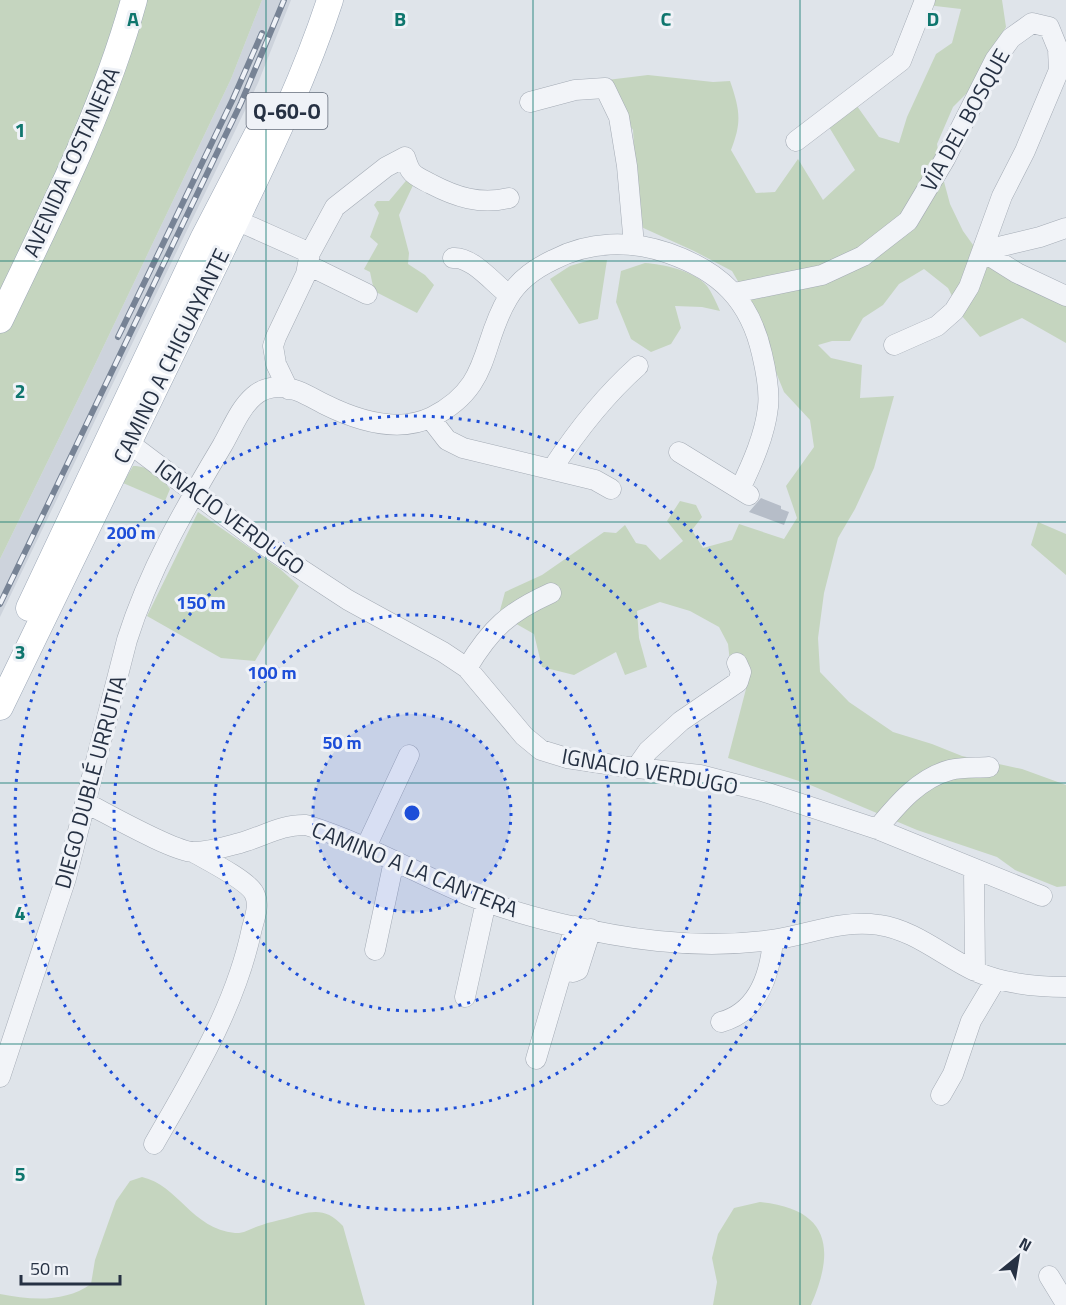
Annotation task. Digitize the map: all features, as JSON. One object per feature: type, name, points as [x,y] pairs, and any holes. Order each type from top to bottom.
[{"type":"main road","name":"AVENIDA COSTANERA","points":[[0,320],[87,133],[115,62],[134,0]]},
{"type":"main road","name":"CAMINO A CHIGUAYANTE","points":[[0,667],[222,200],[272,104],[314,0]]},
{"type":"main road","name":"CAMINO A CHIGUAYANTE","points":[[0,707],[137,449],[161,377],[302,78],[330,0]]},
{"type":"main road","points":[[119,415],[120,430],[137,449]]},
{"type":"main road","points":[[99,457],[117,444],[137,449]]},
{"type":"street","points":[[796,141],[901,61],[925,0]]},
{"type":"street","name":"VÍA DEL BOSQUE","points":[[734,293],[822,275],[863,256],[909,221],[945,159],[1000,52],[1011,38],[1032,23],[1049,27],[1058,49],[1059,70],[1025,151],[1002,196],[982,251]]},
{"type":"street","points":[[530,102],[575,90],[605,88],[619,117],[627,166],[634,245]]},
{"type":"street","points":[[509,198],[498,201],[476,201],[455,195],[415,176],[405,157],[386,167],[335,207],[309,259],[273,346],[276,364],[288,389],[300,392],[364,421],[393,424],[430,418],[460,398],[476,378],[486,357],[500,313],[509,296],[532,273],[562,255],[593,246],[634,245],[662,251],[688,261],[722,281],[747,311],[760,342],[766,366],[768,411],[749,471],[746,493],[679,452]]},
{"type":"street","points":[[236,220],[368,294]]},
{"type":"street","points":[[982,251],[1040,237],[1066,228]]},
{"type":"street","points":[[982,251],[1017,273],[1066,296]]},
{"type":"street","points":[[894,345],[937,326],[954,311],[969,287],[982,251]]},
{"type":"street","points":[[453,258],[460,257],[471,261],[509,296]]},
{"type":"street","points":[[552,469],[608,393],[638,366]]},
{"type":"street","name":"DIEGO DUBLÉ URRUTIA","points":[[0,1077],[57,907],[132,626],[162,553],[193,493],[252,397],[270,388],[288,389]]},
{"type":"street","points":[[430,418],[447,440],[463,448],[595,480],[611,489]]},
{"type":"street","name":"IGNACIO VERDUGO","points":[[137,449],[264,545],[348,600],[443,652],[467,668],[524,736],[541,750],[567,758],[700,775],[788,799],[877,829],[1042,896]]},
{"type":"street","points":[[467,668],[497,625],[525,606],[552,593]]},
{"type":"street","points":[[636,768],[648,751],[681,721],[738,682],[741,672],[737,663]]},
{"type":"street","points":[[366,847],[409,755]]},
{"type":"street","points":[[877,829],[898,804],[925,780],[951,770],[988,767]]},
{"type":"street","name":"CAMINO A LA CANTERA","points":[[86,803],[172,846],[193,852],[245,842],[295,824],[306,825],[366,847],[486,902],[636,938],[681,943],[738,943],[773,940],[840,925],[860,923],[883,925],[910,934],[975,971],[1033,986],[1066,987]]},
{"type":"street","points":[[154,1144],[193,1076],[222,1018],[246,954],[257,906],[255,894],[246,884],[193,852]]},
{"type":"street","points":[[375,950],[394,861]]},
{"type":"street","points":[[975,870],[975,971]]},
{"type":"street","points":[[465,997],[486,902]]},
{"type":"street","points":[[536,1059],[562,970],[573,972],[578,970],[583,927]]},
{"type":"street","points":[[721,1022],[738,1016],[755,1000],[766,975],[773,940]]},
{"type":"street","points":[[941,1095],[953,1074],[971,1021],[996,978]]},
{"type":"street","points":[[1049,1276],[1066,1304]]},
{"type":"shaded area","points":[[262,0],[291,0],[258,83],[0,617],[0,559],[231,79]]},
{"type":"green space","points":[[0,0],[262,0],[231,79],[0,559]]},
{"type":"green space","points":[[920,0],[1002,0],[1006,27],[969,91],[953,107],[937,144],[943,178],[950,204],[963,231],[981,256],[1066,301],[1066,343],[1022,318],[980,337],[962,316],[948,288],[924,269],[899,284],[883,305],[863,318],[850,341],[832,341],[818,345],[831,358],[862,365],[860,398],[894,396],[874,468],[855,509],[838,538],[824,593],[818,638],[820,672],[849,702],[893,732],[962,756],[1022,769],[1066,785],[1066,886],[1057,887],[1015,870],[997,857],[917,830],[808,784],[728,758],[746,689],[731,671],[728,644],[719,627],[690,611],[660,602],[637,611],[639,638],[647,667],[625,675],[616,652],[574,675],[542,667],[534,634],[499,614],[505,592],[542,575],[604,532],[616,533],[625,525],[636,543],[646,545],[660,560],[683,541],[667,521],[680,501],[696,505],[702,517],[692,530],[703,548],[732,540],[739,524],[784,539],[797,518],[786,486],[814,447],[810,420],[784,392],[775,370],[765,328],[732,271],[639,226],[633,130],[599,81],[648,75],[713,82],[730,81],[738,116],[737,131],[731,150],[756,193],[775,192],[798,159],[823,200],[855,170],[829,127],[857,106],[879,137],[899,143],[907,117],[936,54],[952,43],[961,9],[918,4]]},
{"type":"green space","points":[[410,176],[416,179],[399,215],[409,253],[408,264],[425,275],[434,285],[417,313],[374,291],[370,272],[364,269],[378,244],[370,237],[379,213],[374,205],[377,201],[389,201]]},
{"type":"green space","points":[[590,260],[607,260],[598,319],[579,324],[550,279],[570,266]]},
{"type":"green space","points":[[645,263],[669,267],[695,276],[707,286],[720,311],[702,307],[675,306],[681,328],[671,344],[651,352],[631,339],[616,302],[621,271]]},
{"type":"green space","points":[[133,466],[150,470],[162,480],[170,489],[165,501],[123,483]]},
{"type":"green space","points":[[198,512],[280,569],[299,586],[255,661],[221,658],[147,616]]},
{"type":"green space","points":[[1038,522],[1066,534],[1066,575],[1031,545]]},
{"type":"green space","points":[[142,1177],[166,1189],[196,1216],[220,1230],[242,1232],[267,1223],[316,1212],[336,1219],[343,1226],[365,1305],[0,1305],[0,1294],[24,1298],[59,1297],[91,1284],[95,1260],[116,1201],[130,1181]]},
{"type":"green space","points":[[760,1202],[783,1206],[801,1213],[813,1223],[821,1235],[824,1249],[823,1266],[811,1305],[713,1305],[717,1282],[712,1258],[718,1234],[734,1208]]},
{"type":"building","points":[[761,498],[789,512],[784,525],[749,512]]},
{"type":"railway","points":[[0,604],[241,103],[284,0]]},
{"type":"railway","points":[[118,337],[232,101],[262,33]]}]
